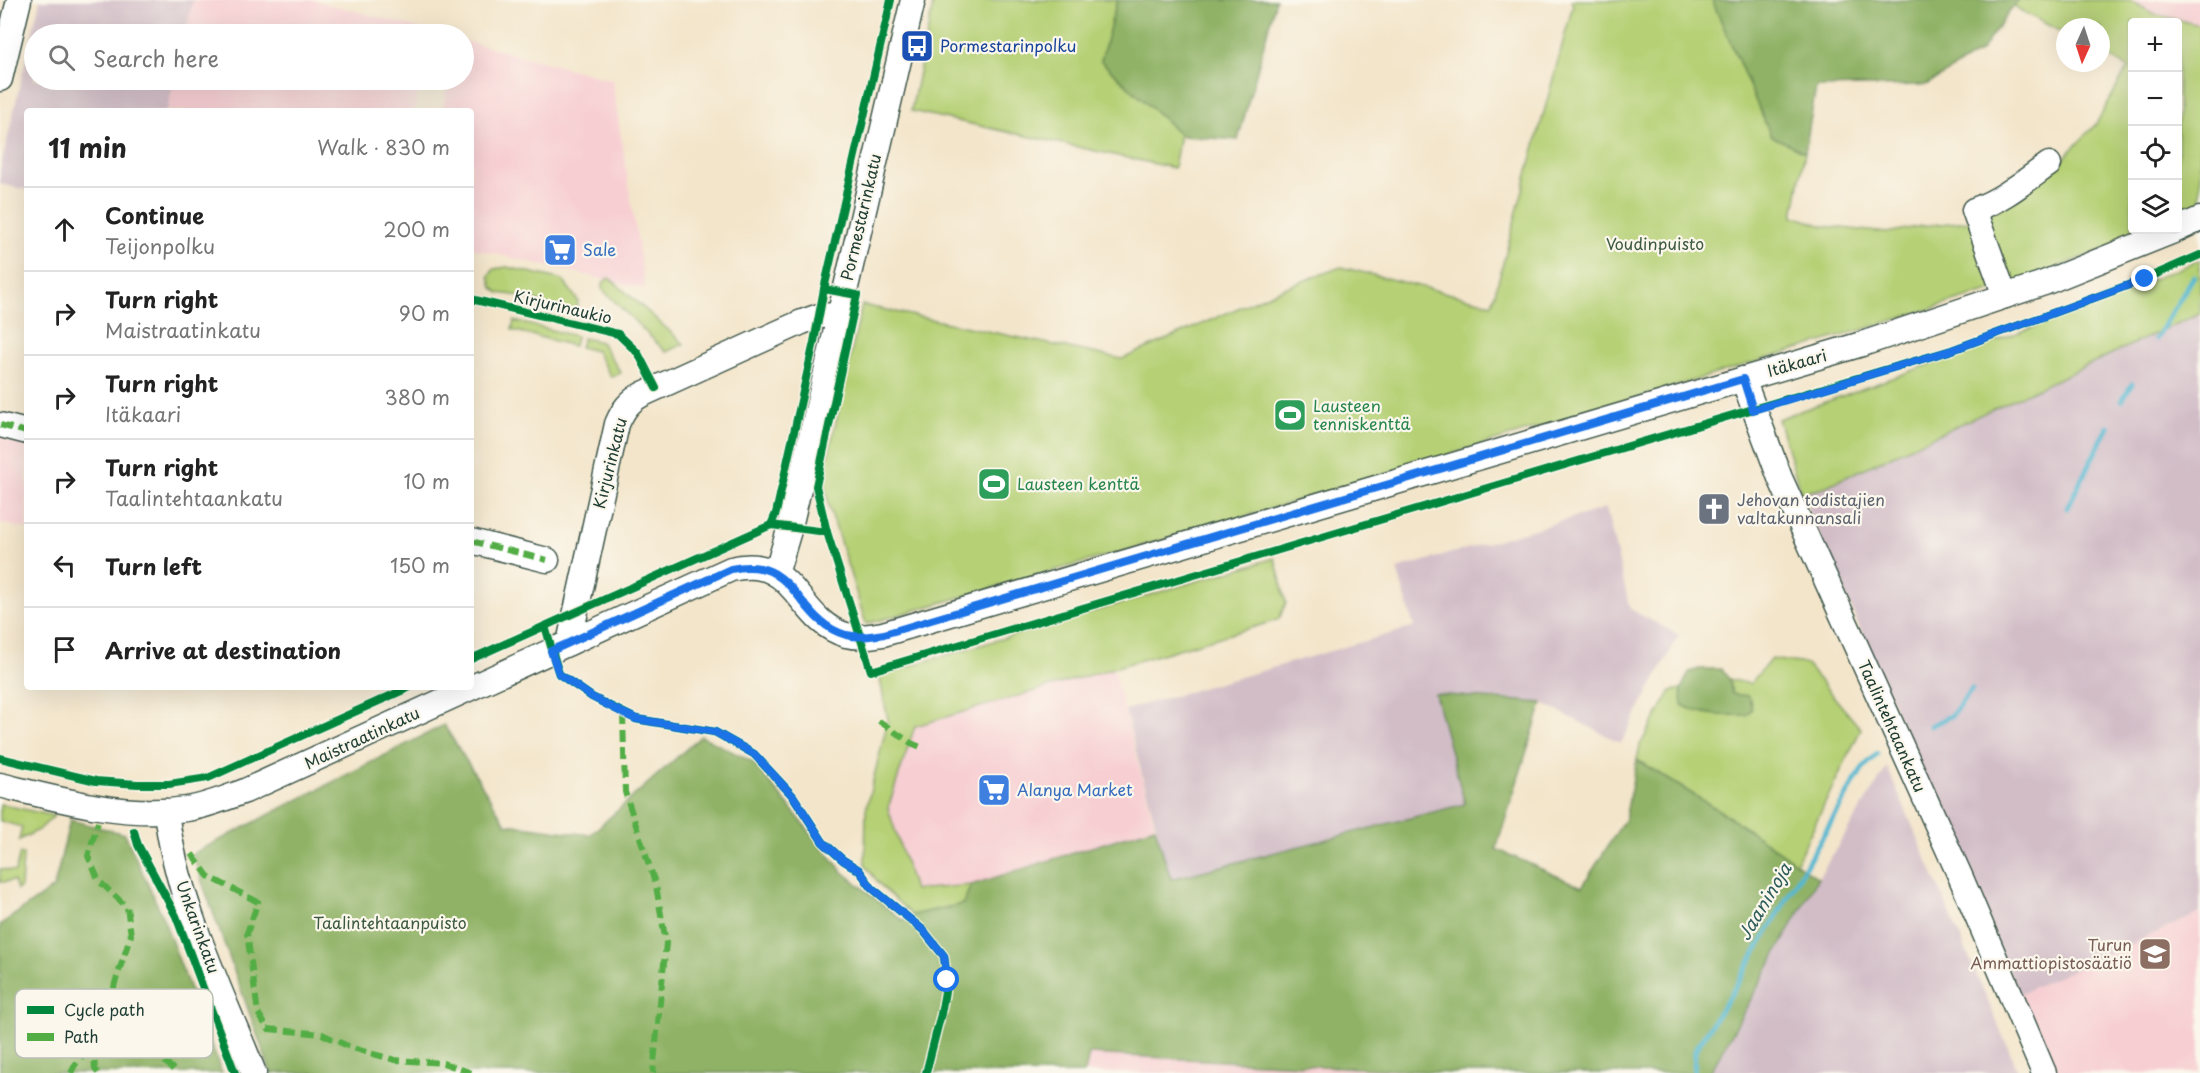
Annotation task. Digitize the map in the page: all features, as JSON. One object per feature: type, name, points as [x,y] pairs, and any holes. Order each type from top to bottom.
[{"type":"street","points":[[0,79],[18,0]]},
{"type":"street","name":"Pormestarinkatu","points":[[776,574],[790,527],[913,0]]},
{"type":"street","points":[[2005,296],[1974,210],[2016,188],[2049,164]]},
{"type":"street","name":"Itäkaari","points":[[2182,227],[2200,219]]},
{"type":"street","name":"Itäkaari","points":[[776,574],[789,584],[820,622],[834,630],[860,637],[884,634],[1862,344],[2005,296],[2165,234]]},
{"type":"street","name":"Kirjurinkatu","points":[[569,643],[617,424],[624,408],[634,399],[650,391],[802,322],[819,316],[838,315]]},
{"type":"street","name":"Taalintehtaankatu","points":[[1743,379],[1780,478],[1961,878],[2043,1073]]},
{"type":"street","points":[[0,425],[24,431]]},
{"type":"street","points":[[474,541],[547,560]]},
{"type":"street","name":"Maistraatinkatu","points":[[474,686],[731,569],[751,567],[776,574]]},
{"type":"street","name":"Maistraatinkatu","points":[[0,785],[84,804],[136,811],[166,811],[200,806],[245,791],[466,690]]},
{"type":"street","name":"Unkarinkatu","points":[[166,811],[170,843],[185,899],[254,1073]]},
{"type":"shaded area","points":[[40,0],[193,0],[187,24],[34,24]]},
{"type":"shaded area","points":[[193,0],[313,0],[403,24],[187,24]]},
{"type":"shaded area","points":[[2130,0],[2200,0],[2200,25],[2182,21],[2182,18],[2154,14]]},
{"type":"shaded area","points":[[474,44],[612,80],[645,289],[474,249],[474,108],[443,108],[447,90],[474,90]]},
{"type":"shaded area","points":[[24,68],[24,90],[172,90],[168,108],[24,108],[24,189],[0,184],[0,170]]},
{"type":"shaded area","points":[[172,90],[419,90],[415,108],[168,108]]},
{"type":"shaded area","points":[[2200,313],[2200,913],[2019,994],[1801,493],[1821,489]]},
{"type":"shaded area","points":[[0,434],[24,439],[24,528],[0,523]]},
{"type":"shaded area","points":[[1606,508],[1630,609],[1679,635],[1621,743],[1542,703],[1436,694],[1465,804],[1170,879],[1125,710],[1414,627],[1397,569]]},
{"type":"shaded area","points":[[1113,668],[1155,827],[971,885],[914,890],[888,808],[915,726]]},
{"type":"shaded area","points":[[1887,767],[2019,1073],[1710,1073],[1818,878]]},
{"type":"shaded area","name":"Turun Ammattiopistosäätiö","points":[[2200,913],[2200,1073],[2053,1073],[2019,994]]},
{"type":"shaded area","points":[[1088,1054],[1413,1071],[1413,1073],[1085,1073]]},
{"type":"green space","points":[[934,0],[1117,0],[1101,61],[1180,134],[1174,168],[911,111]]},
{"type":"green space","points":[[1117,0],[1276,0],[1238,140],[1182,136],[1101,61]]},
{"type":"green space","name":"Voudinpuisto","points":[[1571,0],[1712,0],[1771,136],[1805,152],[1793,216],[1824,226],[1887,233],[1921,226],[1968,221],[1988,212],[2053,169],[2096,124],[2128,67],[2128,234],[2144,234],[2019,282],[1240,518],[866,624],[828,503],[824,475],[862,305],[1122,359],[1284,288],[1341,267],[1492,304],[1573,5]]},
{"type":"green space","points":[[1712,0],[2018,0],[1980,52],[1926,85],[1816,87],[1805,152],[1771,136]]},
{"type":"green space","name":"Voudinpuisto","points":[[2018,0],[2130,0],[2154,14],[2171,18],[2128,18],[2128,67],[2110,58],[2110,18],[2056,18],[2056,29],[2014,7]]},
{"type":"green space","name":"Voudinpuisto","points":[[2182,21],[2200,25],[2200,207],[2182,217]]},
{"type":"green space","points":[[2200,260],[2200,313],[1820,489],[1801,493],[1778,419],[2034,327]]},
{"type":"green space","points":[[507,267],[563,280],[578,301],[577,308],[565,313],[527,297],[499,293],[492,287],[489,276],[494,269]]},
{"type":"green space","points":[[608,278],[684,344],[666,352],[602,289],[603,283]]},
{"type":"green space","points":[[514,321],[576,336],[574,346],[512,330]]},
{"type":"green space","points":[[583,338],[601,342],[621,373],[611,377],[596,351],[580,347]]},
{"type":"green space","points":[[1275,558],[1286,603],[1279,619],[915,726],[888,808],[914,890],[971,885],[963,904],[912,915],[881,886],[865,865],[866,809],[888,720],[879,675]]},
{"type":"green space","points":[[1771,659],[1806,664],[1861,729],[1796,863],[1728,816],[1637,760],[1640,745],[1671,691],[1681,689],[1683,704],[1732,694],[1729,679],[1750,684]]},
{"type":"green space","points":[[1699,669],[1721,669],[1729,679],[1732,694],[1749,696],[1752,709],[1747,715],[1714,714],[1682,705],[1681,689],[1689,672]]},
{"type":"green space","name":"Taalintehtaanpuisto","points":[[1435,694],[1542,703],[1496,849],[1582,887],[1625,819],[1637,760],[1728,816],[1818,878],[1710,1073],[1451,1073],[1089,1054],[1085,1073],[271,1073],[192,854],[444,725],[506,824],[590,835],[701,736],[753,762],[842,871],[902,920],[912,915],[963,904],[971,885],[1155,827],[1171,879],[1465,804]]},
{"type":"green space","points":[[0,804],[54,816],[40,829],[19,840],[22,827],[0,821]]},
{"type":"green space","points":[[70,820],[125,834],[161,913],[190,989],[15,989],[15,1058],[213,1058],[213,1049],[222,1073],[0,1073],[0,925],[54,887]]},
{"type":"green space","points":[[20,853],[23,855],[21,887],[17,890],[14,881],[0,882],[0,869],[15,872]]},
{"type":"waterway","name":"Jaaninoja","points":[[2156,339],[2194,276]]},
{"type":"waterway","name":"Jaaninoja","points":[[2122,400],[2132,384]]},
{"type":"waterway","name":"Jaaninoja","points":[[2067,508],[2108,427]]},
{"type":"waterway","name":"Jaaninoja","points":[[1930,726],[1952,715],[1972,689]]},
{"type":"waterway","name":"Jaaninoja","points":[[1694,1073],[1695,1050],[1733,991],[1862,769],[1877,754]]},
{"type":"marked path","points":[[0,425],[24,431]]},
{"type":"marked path","points":[[474,542],[547,560]]},
{"type":"marked path","points":[[623,713],[625,792],[656,886],[666,943],[653,1073]]},
{"type":"marked path","points":[[879,721],[911,743],[925,749]]},
{"type":"marked path","points":[[98,822],[88,856],[99,881],[127,907],[131,935],[114,989]]},
{"type":"marked path","points":[[192,854],[208,876],[258,902],[247,933],[258,1013],[268,1029],[322,1034],[352,1048],[395,1060],[443,1063],[472,1073]]},
{"type":"marked path","points":[[71,1073],[81,1058]]},
{"type":"marked path","points":[[94,1058],[95,1069],[98,1073]]},
{"type":"marked path","points":[[160,1058],[176,1073]]},
{"type":"cycle path","points":[[771,525],[776,513],[824,289],[891,0]]},
{"type":"cycle path","points":[[824,289],[857,295],[816,486],[827,532],[871,671],[1952,350],[2145,279],[2200,255]]},
{"type":"cycle path","name":"Kirjurinaukio","points":[[474,300],[618,334],[638,353],[656,388]]},
{"type":"cycle path","points":[[474,658],[771,525],[827,532]]},
{"type":"cycle path","points":[[545,626],[559,674],[592,697],[636,719],[715,732],[754,754],[793,796],[823,842],[843,860],[859,870],[872,888],[923,930],[944,956],[947,980],[926,1073]]},
{"type":"cycle path","points":[[0,758],[96,781],[169,784],[208,778],[403,690]]},
{"type":"cycle path","points":[[134,831],[138,845],[176,916],[203,989]]},
{"type":"cycle path","points":[[213,1014],[235,1073]]},
{"type":"place","name":"Pormestarinpolku","points":[[917,46]]},
{"type":"place","name":"Sale","points":[[560,250]]},
{"type":"place","name":"Lausteen tenniskenttä","points":[[1290,415]]},
{"type":"place","name":"Lausteen kenttä","points":[[994,484]]},
{"type":"place","name":"Jehovan todistajien valtakunnansali","points":[[1714,509]]},
{"type":"place","name":"Alanya Market","points":[[994,790]]},
{"type":"place","name":"Turun Ammattiopistosäätiö","points":[[2155,954]]},
{"type":"route","points":[[947,980],[944,956],[923,930],[872,888],[859,870],[843,860],[823,842],[793,796],[754,754],[715,732],[636,719],[623,713],[592,697],[559,674],[551,651],[739,567],[766,570],[784,579],[820,622],[834,630],[860,637],[884,634],[1743,379],[1753,410],[1952,350],[2145,279]]}]
